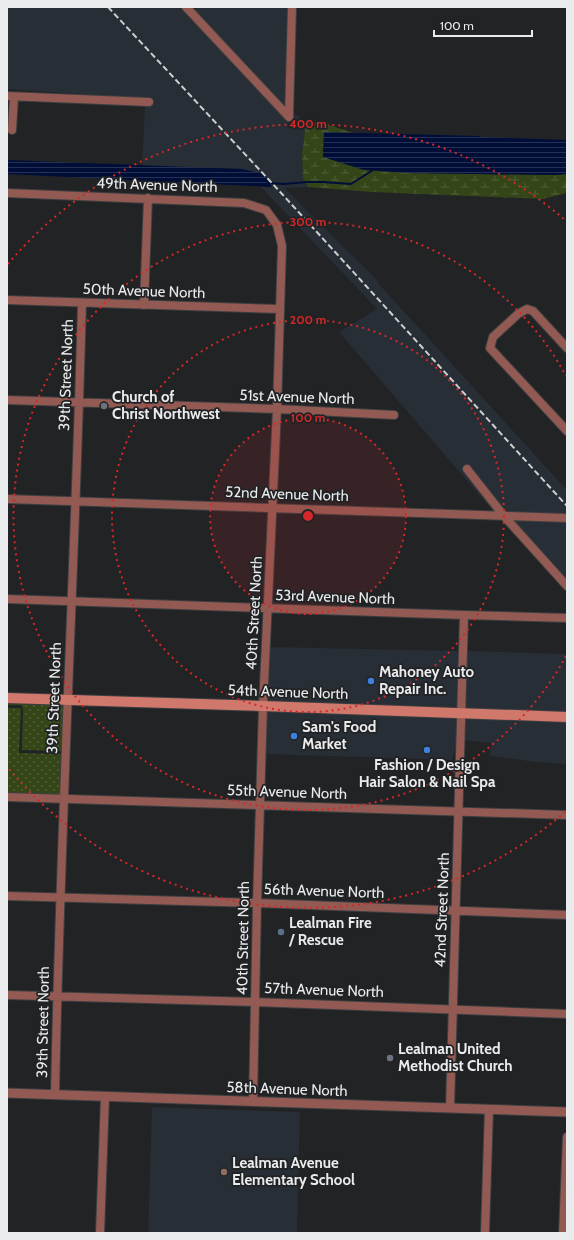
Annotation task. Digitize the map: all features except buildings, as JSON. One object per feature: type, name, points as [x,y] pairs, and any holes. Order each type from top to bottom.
[{"type":"main road","name":"54th Avenue North","points":[[7,698],[567,717]]},
{"type":"street","points":[[189,8],[288,118],[292,7]]},
{"type":"street","points":[[12,130],[10,96],[149,102]]},
{"type":"street","name":"49th Avenue North","points":[[7,193],[244,203],[266,210],[277,225],[282,246]]},
{"type":"street","points":[[144,305],[148,198]]},
{"type":"street","name":"40th Street North","points":[[253,1102],[263,706],[277,409],[282,246]]},
{"type":"street","name":"50th Avenue North","points":[[7,300],[280,309]]},
{"type":"street","name":"39th Street North","points":[[55,1095],[60,898],[76,501],[82,303]]},
{"type":"street","points":[[565,425],[490,348],[493,337],[518,314],[528,309],[533,311],[567,348]]},
{"type":"street","name":"51st Avenue North","points":[[7,400],[277,409],[394,415]]},
{"type":"street","points":[[467,469],[504,516],[567,586]]},
{"type":"street","name":"52nd Avenue North","points":[[7,499],[567,518]]},
{"type":"street","name":"53rd Avenue North","points":[[7,599],[567,618]]},
{"type":"street","name":"42nd Street North","points":[[450,1108],[464,615]]},
{"type":"street","name":"55th Avenue North","points":[[7,797],[567,815]]},
{"type":"street","name":"56th Avenue North","points":[[7,896],[257,903],[567,915]]},
{"type":"street","name":"57th Avenue North","points":[[7,994],[567,1014]]},
{"type":"street","name":"58th Avenue North","points":[[7,1093],[567,1112]]},
{"type":"street","points":[[100,1233],[104,1097]]},
{"type":"street","points":[[485,1233],[489,1109]]},
{"type":"street","points":[[563,1233],[567,1137]]},
{"type":"shaded area","points":[[8,7],[181,7],[285,119],[285,121],[289,123],[292,121],[293,117],[291,110],[306,123],[302,153],[303,178],[308,187],[285,188],[378,281],[377,282],[567,490],[567,514],[506,512],[467,464],[462,469],[496,511],[493,511],[339,332],[377,309],[261,187],[272,187],[242,169],[142,166],[145,106],[152,106],[152,99],[7,89]]},
{"type":"shaded area","points":[[198,7],[288,7],[285,109],[194,11]]},
{"type":"shaded area","points":[[513,520],[567,522],[567,580]]},
{"type":"shaded area","points":[[270,647],[460,651],[458,709],[267,702]]},
{"type":"shaded area","points":[[467,651],[567,654],[567,713],[465,709]]},
{"type":"shaded area","points":[[267,710],[458,717],[457,739],[452,760],[265,754]]},
{"type":"shaded area","points":[[465,717],[567,721],[567,764],[536,762],[490,756],[491,743],[464,740]]},
{"type":"shaded area","name":"Lealman Avenue Elementary School","points":[[152,1107],[300,1112],[297,1233],[148,1233]]},
{"type":"green space","points":[[305,122],[323,123],[353,133],[324,132],[323,157],[408,173],[567,174],[567,193],[543,199],[372,192],[308,187],[303,178],[302,153]]},
{"type":"green space","points":[[7,702],[64,704],[63,751],[22,750],[23,708],[21,705],[7,705]]},
{"type":"green space","points":[[7,708],[21,708],[19,753],[63,754],[62,796],[7,793]]},
{"type":"water","points":[[324,132],[567,140],[567,174],[408,173],[364,170],[323,157]]},
{"type":"water","points":[[7,160],[242,169],[264,174],[272,187],[7,174]]},
{"type":"waterway","points":[[268,183],[284,184],[323,182],[351,184],[373,170]]},
{"type":"railway","points":[[108,7],[283,195],[567,506]]},
{"type":"place","name":"Church of Christ Northwest","points":[[104,406]]},
{"type":"place","name":"Mahoney Auto Repair Inc.","points":[[371,681]]},
{"type":"place","name":"Sam's Food Market","points":[[294,736]]},
{"type":"place","name":"Fashion / Design Hair Salon & Nail Spa","points":[[427,750]]},
{"type":"place","name":"Lealman Fire / Rescue","points":[[281,932]]},
{"type":"place","name":"Lealman United Methodist Church","points":[[390,1058]]},
{"type":"place","name":"Lealman Avenue Elementary School","points":[[224,1172]]}]
